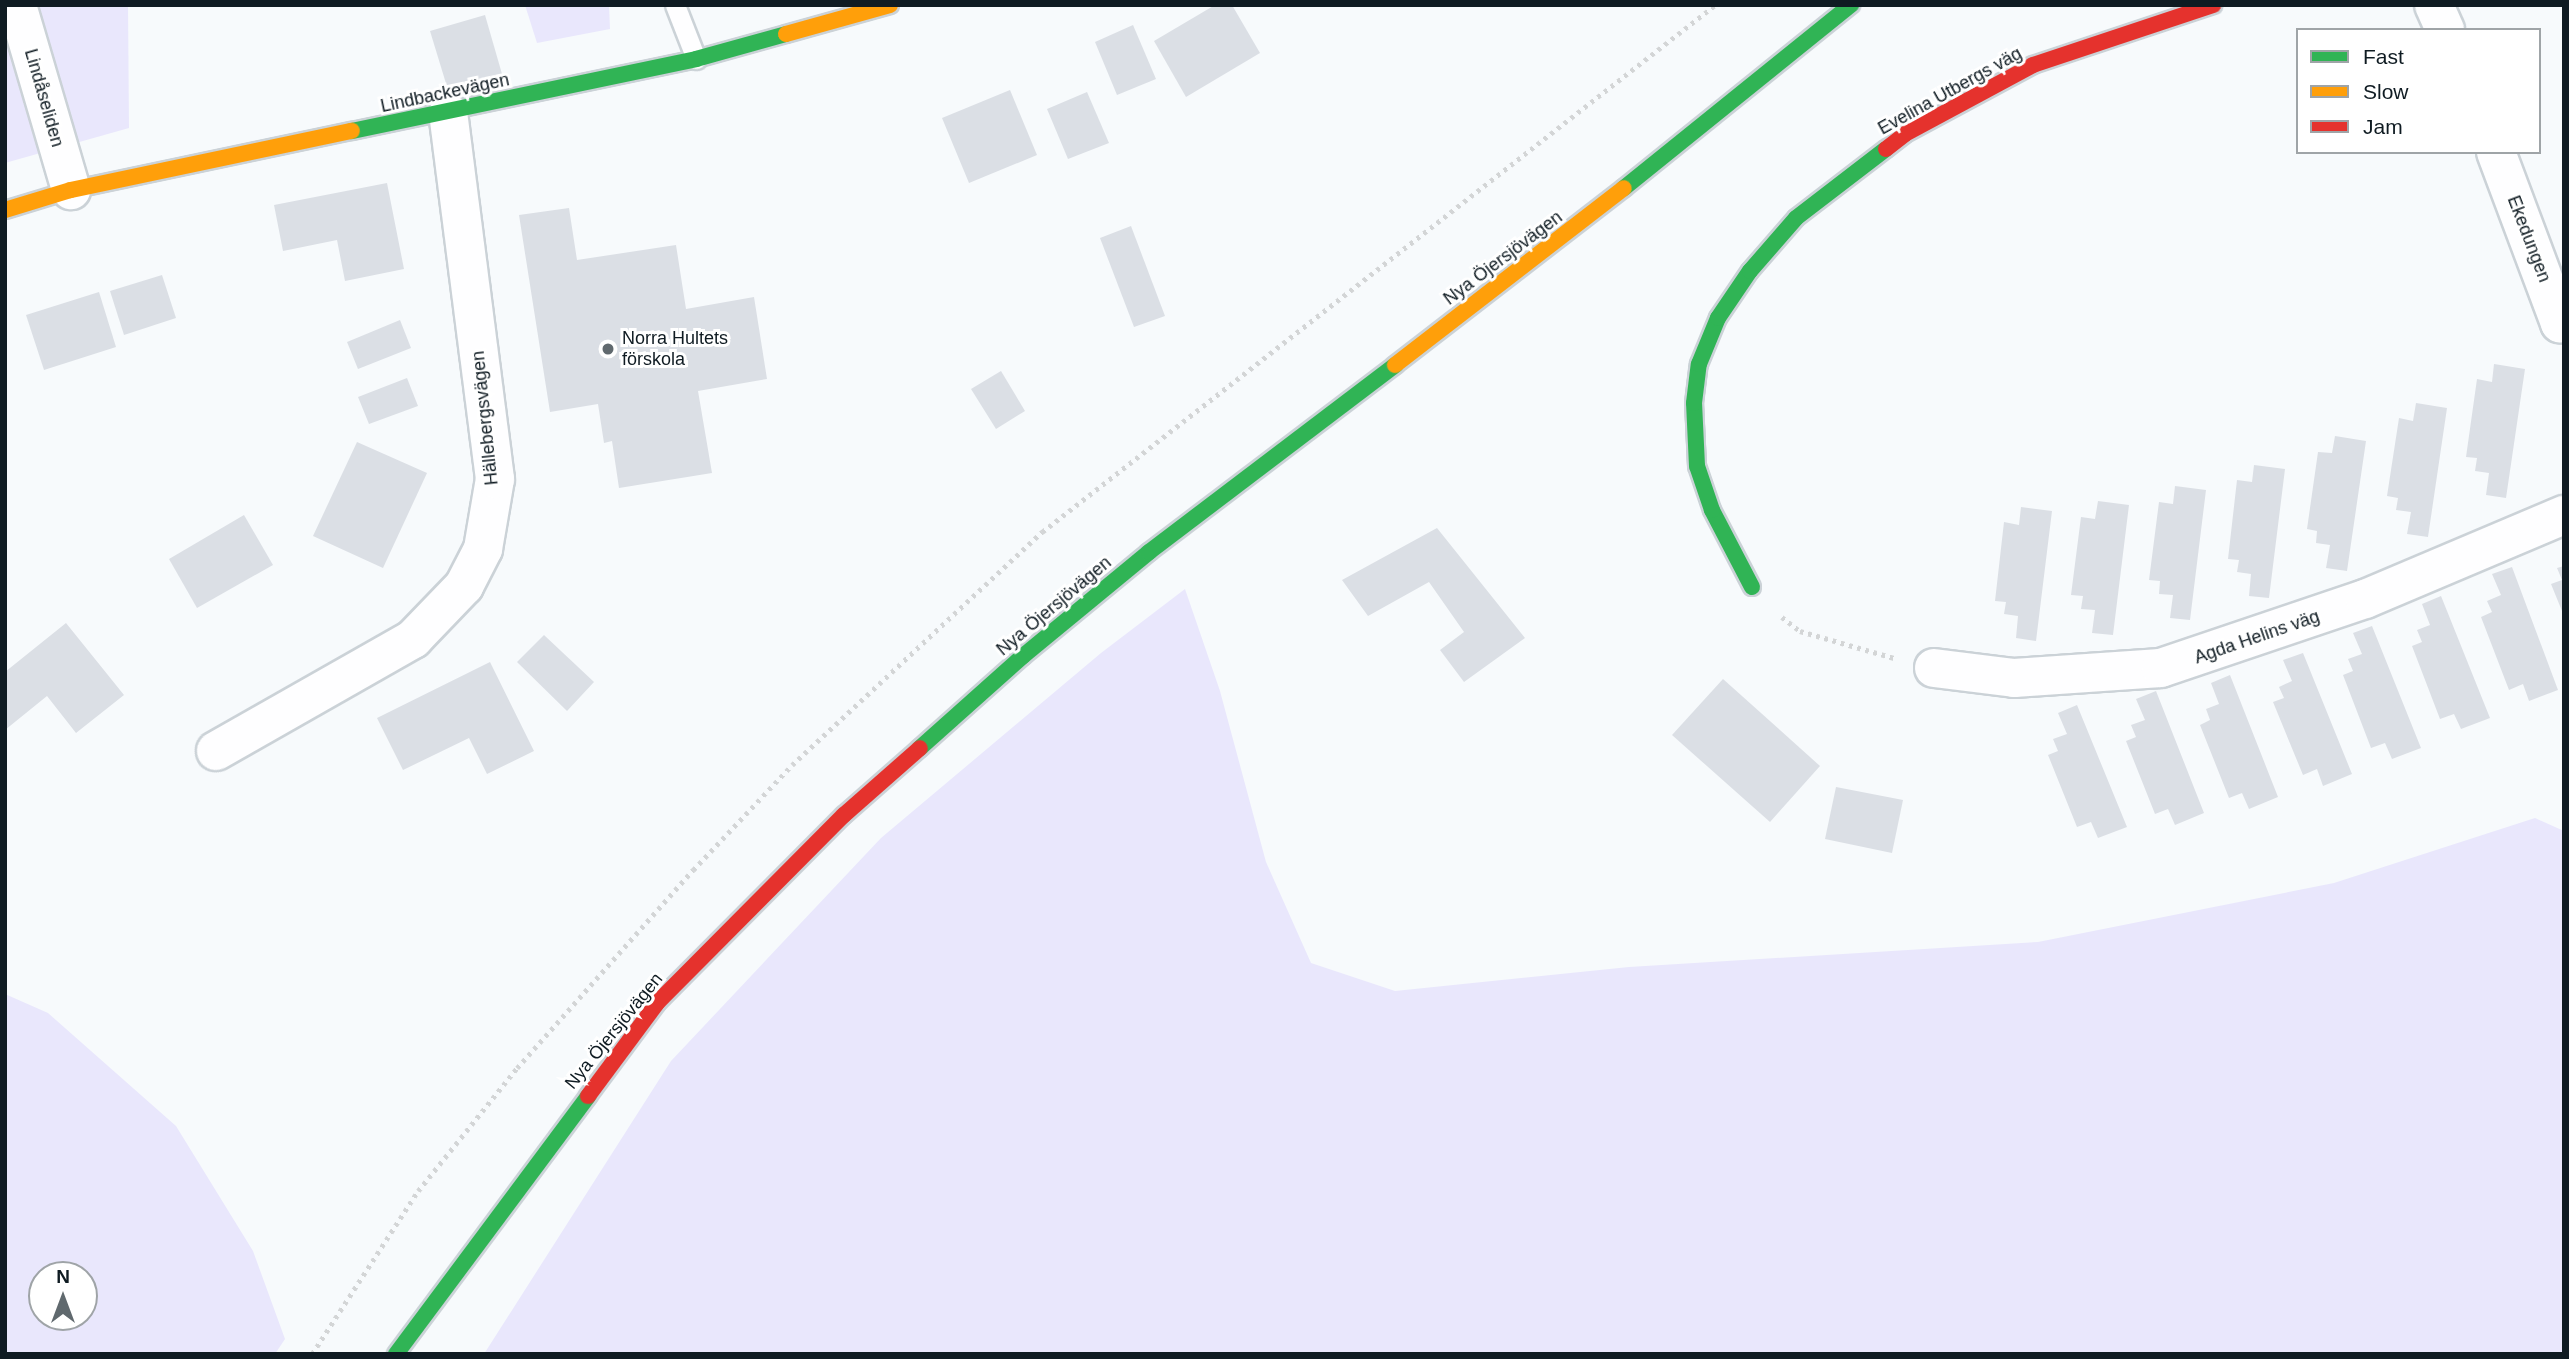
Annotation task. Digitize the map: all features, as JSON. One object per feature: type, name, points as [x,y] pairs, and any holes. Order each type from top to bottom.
[{"type":"street","name":"Lindåseliden","points":[[17,5],[71,190]]},
{"type":"street","name":"Lindbackevägen","points":[[5,210],[71,190],[696,59],[890,5]]},
{"type":"street","name":"Nya Öjersjövägen","points":[[396,1354],[657,1003],[844,815],[1023,656],[1149,552],[1570,232],[1851,5]]},
{"type":"street","name":"Evelina Utbergs väg","points":[[1752,587],[1712,510],[1697,466],[1694,403],[1699,364],[1718,318],[1750,271],[1796,218],[1905,134],[2033,65],[2213,5]]},
{"type":"street","points":[[2434,5],[2444,28]]},
{"type":"street","name":"Hällebergsvägen","points":[[216,751],[413,639],[464,586],[483,549],[495,479],[448,113]]},
{"type":"street","name":"Ekedungen","points":[[2497,154],[2563,325]]},
{"type":"street","name":"Agda Helins väg","points":[[1934,668],[2014,677],[2161,668],[2365,599],[2564,515]]},
{"type":"lane","points":[[675,5],[696,59]]},
{"type":"path","points":[[1752,587],[1768,607],[1800,631],[1934,668]]},
{"type":"shaded area","points":[[5,5],[128,5],[129,128],[5,163]]},
{"type":"shaded area","points":[[525,5],[609,5],[610,29],[537,43]]},
{"type":"shaded area","points":[[1185,589],[1220,691],[1266,862],[1311,963],[1395,991],[1629,967],[2038,942],[2334,883],[2535,818],[2564,831],[2564,1354],[484,1354],[671,1061],[881,838],[1101,653]]},
{"type":"shaded area","points":[[5,994],[48,1013],[176,1126],[253,1251],[285,1339],[275,1354],[5,1354]]},
{"type":"building","points":[[1215,5],[1232,5],[1260,53],[1186,97],[1154,41]]},
{"type":"building","points":[[485,15],[502,74],[448,90],[430,31]]},
{"type":"building","points":[[1133,25],[1156,79],[1117,95],[1095,42]]},
{"type":"building","points":[[1010,90],[1037,155],[969,183],[942,118]]},
{"type":"building","points":[[1087,92],[1109,143],[1068,159],[1047,109]]},
{"type":"building","points":[[387,183],[404,269],[345,281],[337,240],[283,251],[274,205]]},
{"type":"building","points":[[569,208],[577,260],[676,245],[686,309],[754,297],[767,379],[698,391],[712,473],[619,488],[612,441],[604,443],[598,404],[550,412],[519,215]]},
{"type":"building","points":[[1131,226],[1165,316],[1134,327],[1100,238]]},
{"type":"building","points":[[162,275],[176,318],[124,335],[110,291]]},
{"type":"building","points":[[99,292],[116,347],[44,370],[26,315]]},
{"type":"building","points":[[400,320],[411,348],[358,369],[347,342]]},
{"type":"building","points":[[2494,364],[2525,369],[2506,498],[2486,495],[2489,473],[2475,471],[2477,458],[2466,457],[2477,379],[2492,382]]},
{"type":"building","points":[[1001,371],[1025,411],[996,429],[971,389]]},
{"type":"building","points":[[407,378],[418,406],[369,424],[358,397]]},
{"type":"building","points":[[2416,403],[2447,408],[2428,537],[2407,534],[2411,512],[2396,510],[2398,498],[2387,496],[2399,418],[2413,421]]},
{"type":"building","points":[[2335,436],[2366,441],[2347,571],[2326,568],[2330,545],[2316,543],[2317,531],[2307,529],[2318,452],[2332,453]]},
{"type":"building","points":[[357,442],[427,473],[383,568],[313,536]]},
{"type":"building","points":[[2254,465],[2285,469],[2269,598],[2249,596],[2251,574],[2237,572],[2239,560],[2228,559],[2237,480],[2252,482]]},
{"type":"building","points":[[2175,486],[2206,490],[2190,620],[2170,618],[2173,595],[2159,594],[2160,581],[2149,580],[2159,502],[2173,504]]},
{"type":"building","points":[[2098,501],[2129,505],[2113,635],[2092,633],[2095,610],[2081,609],[2083,596],[2071,595],[2081,517],[2095,519]]},
{"type":"building","points":[[2021,507],[2052,511],[2036,641],[2016,638],[2018,616],[2004,614],[2006,602],[1995,601],[2004,522],[2019,525]]},
{"type":"building","points":[[244,515],[273,565],[197,608],[169,559]]},
{"type":"building","points":[[1437,528],[1525,638],[1464,682],[1440,650],[1464,632],[1429,582],[1368,616],[1342,580]]},
{"type":"building","points":[[2564,566],[2564,616],[2551,584],[2562,580],[2557,568]]},
{"type":"building","points":[[2512,567],[2558,690],[2529,701],[2523,684],[2509,690],[2481,617],[2492,612],[2487,601],[2501,595],[2492,574]]},
{"type":"building","points":[[2441,596],[2490,718],[2461,729],[2454,714],[2440,719],[2412,646],[2422,642],[2417,630],[2430,625],[2422,604]]},
{"type":"building","points":[[66,623],[124,695],[76,733],[47,696],[5,730],[5,672]]},
{"type":"building","points":[[2372,626],[2421,748],[2392,759],[2385,743],[2371,748],[2343,675],[2353,671],[2348,659],[2362,654],[2353,633]]},
{"type":"building","points":[[544,635],[594,682],[567,711],[517,662]]},
{"type":"building","points":[[2303,653],[2352,774],[2323,786],[2317,769],[2303,775],[2273,702],[2284,698],[2279,687],[2292,681],[2283,660]]},
{"type":"building","points":[[490,662],[534,751],[487,774],[469,738],[403,770],[377,718]]},
{"type":"building","points":[[2230,675],[2278,797],[2249,809],[2242,793],[2229,798],[2200,725],[2210,720],[2206,709],[2219,704],[2211,683]]},
{"type":"building","points":[[1723,679],[1820,766],[1770,822],[1672,735]]},
{"type":"building","points":[[2156,691],[2204,813],[2175,825],[2168,809],[2155,814],[2126,741],[2136,737],[2131,725],[2145,720],[2136,699]]},
{"type":"building","points":[[2077,705],[2127,827],[2098,838],[2091,822],[2077,827],[2048,755],[2058,751],[2053,739],[2067,734],[2058,713]]},
{"type":"building","points":[[1836,787],[1903,800],[1892,853],[1825,839]]},
{"type":"traffic: fast","points":[[1624,188],[1851,5]]},
{"type":"traffic: fast","points":[[352,131],[696,59],[786,34]]},
{"type":"traffic: fast","points":[[1752,587],[1712,510],[1697,466],[1694,403],[1699,364],[1718,318],[1750,271],[1796,218],[1886,149]]},
{"type":"traffic: fast","points":[[920,748],[1023,656],[1149,552],[1395,365]]},
{"type":"traffic: fast","points":[[396,1354],[588,1096]]},
{"type":"traffic: slow","points":[[786,34],[890,5]]},
{"type":"traffic: slow","points":[[5,210],[71,190],[352,131]]},
{"type":"traffic: slow","points":[[1395,365],[1624,188]]},
{"type":"traffic: jam","points":[[1886,149],[1905,134],[2033,65],[2213,5]]},
{"type":"traffic: jam","points":[[588,1096],[657,1003],[844,815],[920,748]]},
{"type":"place","name":"Norra Hultets förskola","points":[[608,349]]}]
